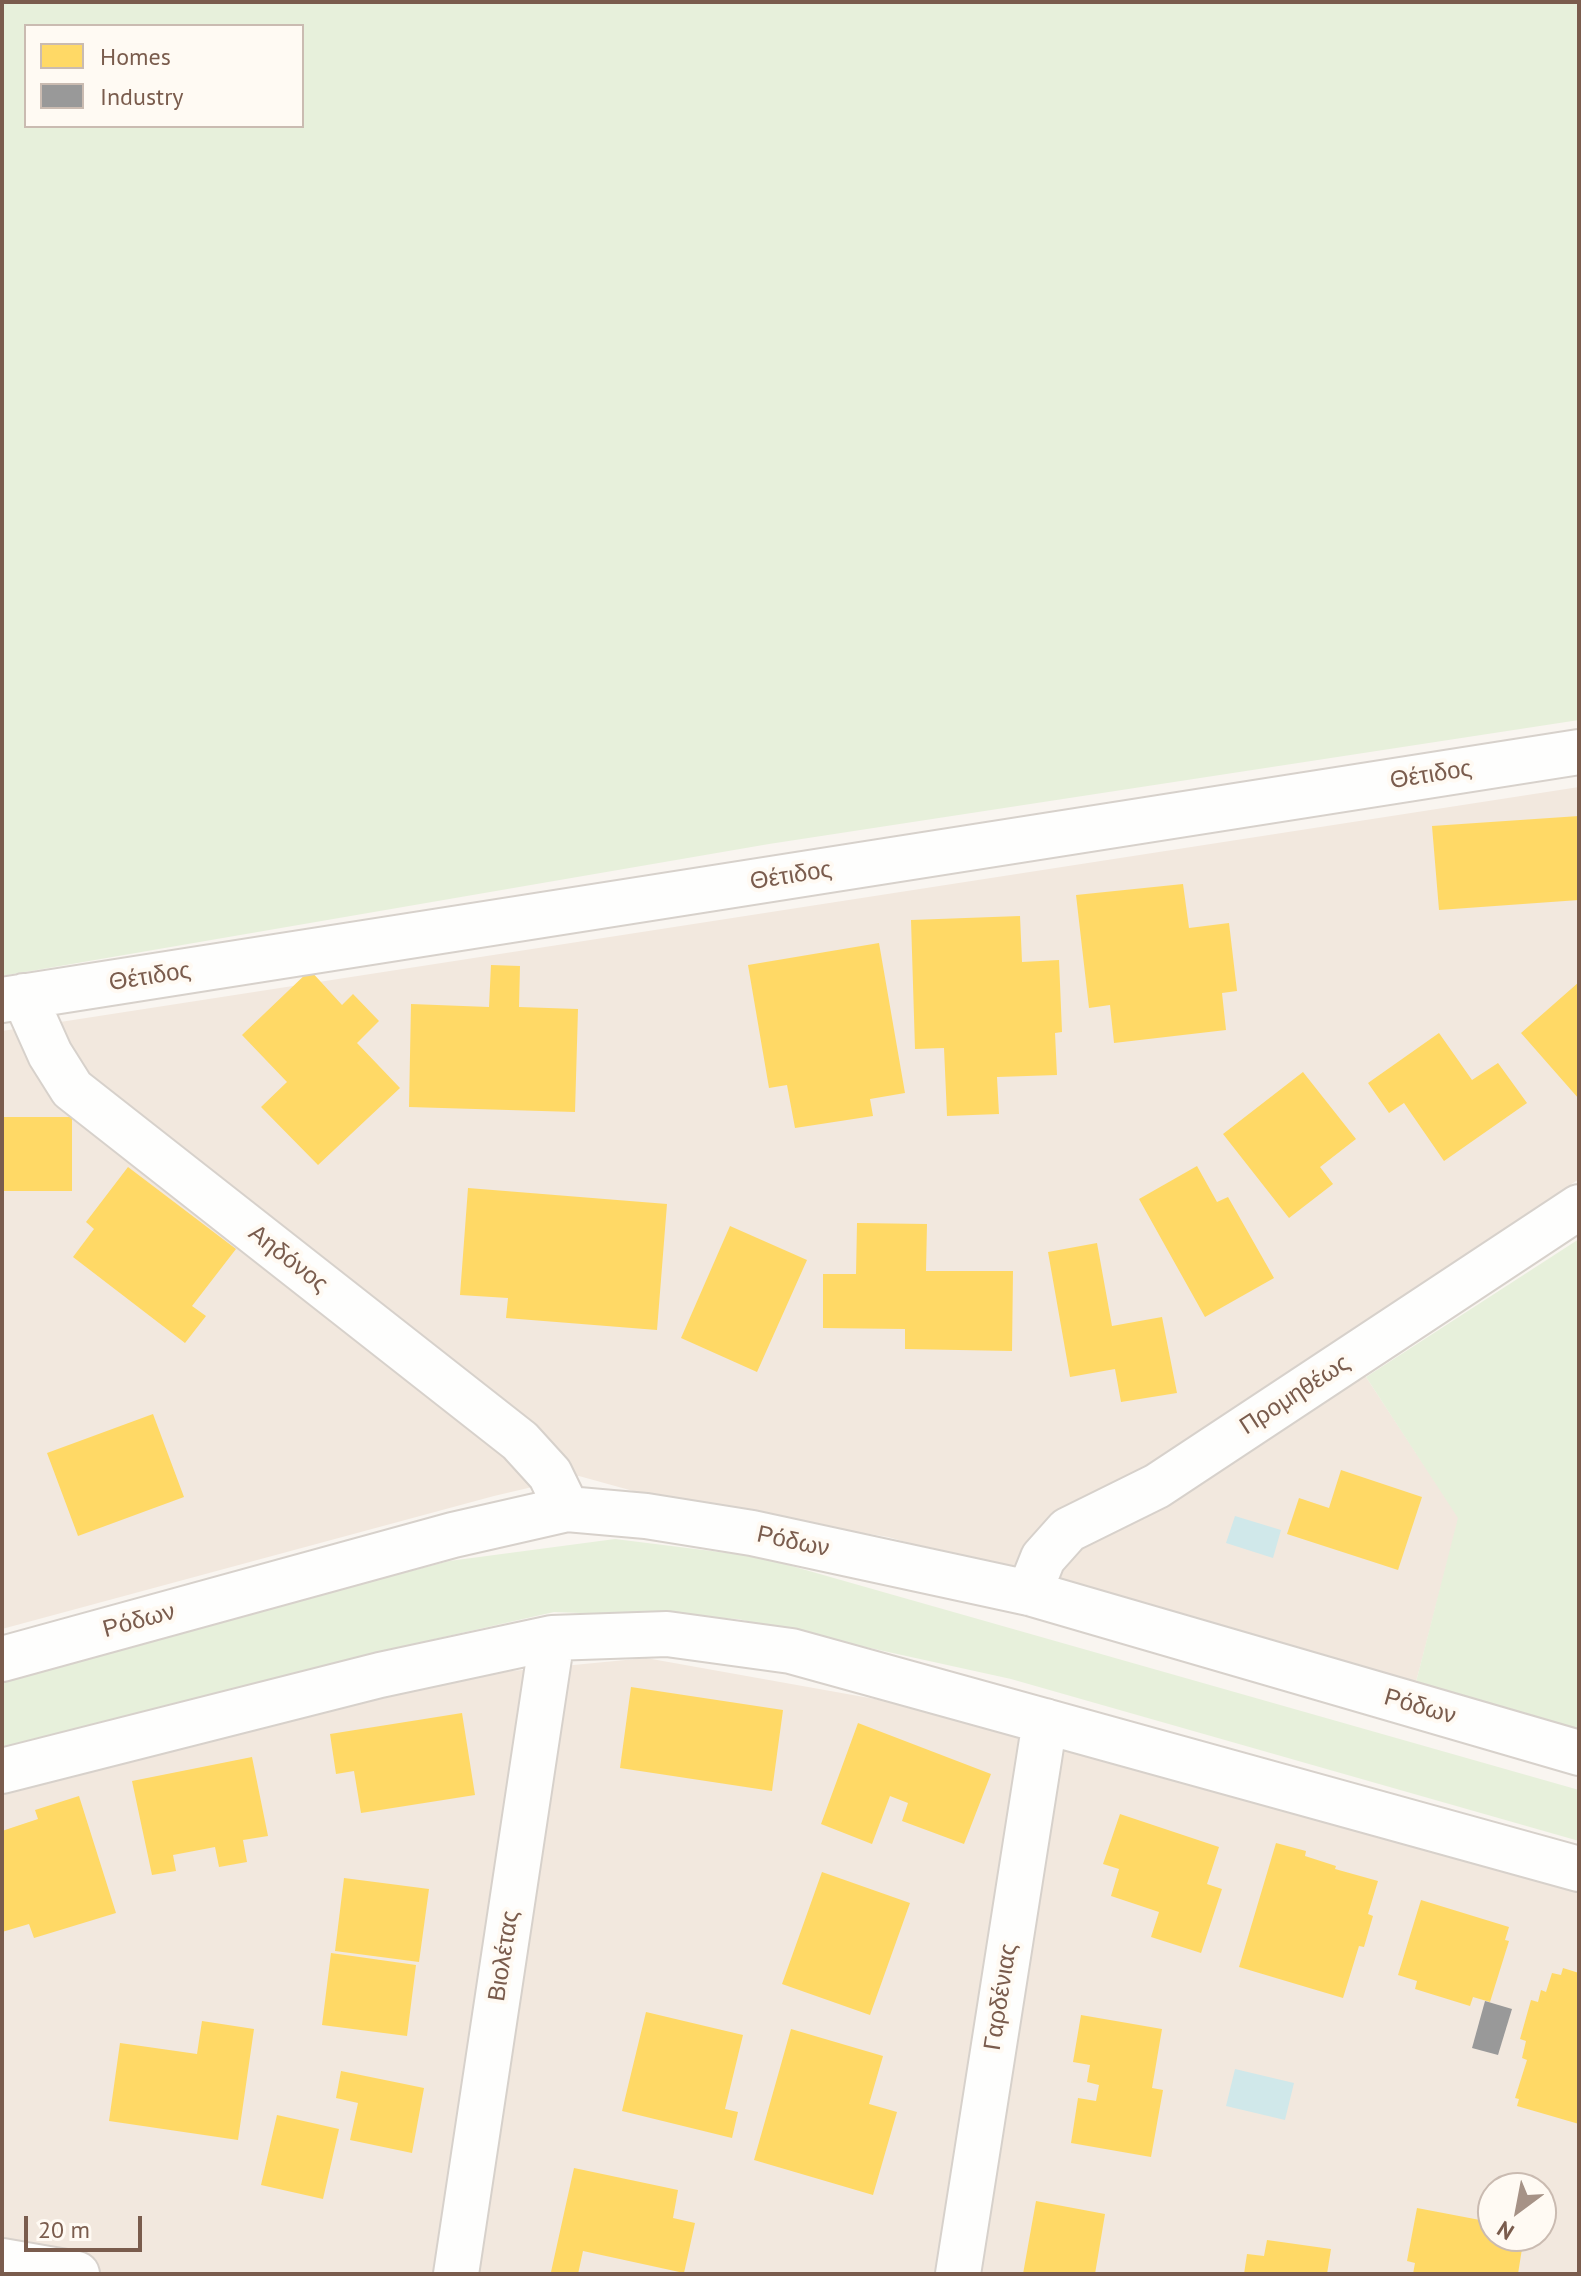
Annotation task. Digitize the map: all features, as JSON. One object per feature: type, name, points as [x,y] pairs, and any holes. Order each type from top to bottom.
[{"type":"street","name":"Θέτιδος","points":[[13,998],[1579,752]]},
{"type":"street","name":"Αηδόνος","points":[[13,998],[72,1089],[520,1441],[550,1474],[567,1509]]},
{"type":"street","name":"Προμηθέως","points":[[1029,1593],[1043,1558],[1068,1530],[1157,1486],[1579,1207]]},
{"type":"street","name":"Ρόδων","points":[[2,1659],[453,1535],[567,1509],[646,1516],[752,1533],[1029,1593],[1579,1753]]},
{"type":"street","points":[[2,1771],[380,1675],[552,1638],[667,1634],[791,1651],[1579,1869]]},
{"type":"street","name":"Βιολέτας","points":[[456,2274],[552,1638]]},
{"type":"street","name":"Γαρδένιας","points":[[958,2274],[1045,1721]]},
{"type":"street","points":[[2,2261],[77,2274]]},
{"type":"shaded area","points":[[1579,787],[1579,1179],[1339,1344],[1366,1377],[1459,1518],[1415,1686],[888,1537],[680,1504],[579,1476],[494,1496],[2,1629],[2,1031]]},
{"type":"shaded area","points":[[646,1658],[903,1704],[1579,1892],[1579,2274],[2,2274],[2,1792],[460,1676]]},
{"type":"green space","points":[[2,2],[1579,2],[1579,720],[769,844],[2,976]]},
{"type":"green space","points":[[1579,1239],[1579,1731],[1415,1686],[1458,1518],[1366,1377]]},
{"type":"green space","points":[[615,1539],[760,1557],[1579,1790],[1579,1841],[1011,1679],[738,1619],[554,1612],[435,1639],[2,1749],[2,1679],[449,1561]]},
{"type":"water","points":[[1235,1516],[1281,1530],[1273,1558],[1226,1543]]},
{"type":"water","points":[[1235,2069],[1294,2083],[1285,2120],[1226,2106]]},
{"type":"building: Homes","points":[[1579,816],[1579,900],[1439,910],[1432,826]]},
{"type":"building: Homes","points":[[1183,884],[1189,928],[1229,923],[1237,991],[1222,993],[1226,1030],[1114,1043],[1110,1005],[1089,1008],[1076,895]]},
{"type":"building: Homes","points":[[1020,916],[1022,962],[1059,960],[1062,1032],[1055,1033],[1057,1075],[997,1077],[999,1114],[947,1116],[944,1048],[915,1049],[911,920]]},
{"type":"building: Homes","points":[[879,943],[905,1093],[870,1099],[873,1116],[795,1128],[787,1085],[769,1088],[748,965]]},
{"type":"building: Homes","points":[[491,965],[520,966],[519,1007],[578,1009],[575,1112],[409,1107],[411,1004],[489,1007]]},
{"type":"building: Homes","points":[[310,970],[342,1005],[353,994],[379,1021],[357,1043],[400,1088],[318,1165],[261,1107],[287,1082],[242,1035]]},
{"type":"building: Homes","points":[[1579,982],[1579,1099],[1521,1033]]},
{"type":"building: Homes","points":[[1439,1033],[1472,1080],[1498,1063],[1527,1103],[1444,1161],[1404,1103],[1389,1113],[1368,1083]]},
{"type":"building: Homes","points":[[1303,1072],[1356,1139],[1320,1167],[1333,1184],[1289,1218],[1223,1134]]},
{"type":"building: Homes","points":[[3,1117],[72,1117],[72,1191],[2,1191]]},
{"type":"building: Homes","points":[[1197,1166],[1217,1202],[1228,1197],[1274,1278],[1205,1317],[1139,1199]]},
{"type":"building: Homes","points":[[128,1167],[236,1249],[192,1306],[206,1316],[185,1343],[73,1257],[94,1229],[86,1222]]},
{"type":"building: Homes","points":[[468,1188],[667,1204],[657,1330],[506,1318],[508,1298],[460,1295]]},
{"type":"building: Homes","points":[[857,1223],[927,1224],[926,1271],[1013,1271],[1012,1351],[905,1349],[905,1329],[823,1328],[823,1274],[856,1274]]},
{"type":"building: Homes","points":[[730,1226],[807,1260],[757,1372],[681,1338]]},
{"type":"building: Homes","points":[[1097,1243],[1112,1326],[1162,1317],[1177,1393],[1121,1402],[1115,1369],[1070,1377],[1048,1252]]},
{"type":"building: Homes","points":[[153,1414],[184,1497],[78,1536],[47,1453]]},
{"type":"building: Homes","points":[[1341,1470],[1422,1497],[1398,1570],[1287,1534],[1299,1498],[1329,1508]]},
{"type":"building: Homes","points":[[631,1687],[783,1710],[772,1791],[620,1768]]},
{"type":"building: Homes","points":[[462,1713],[475,1795],[361,1813],[354,1771],[336,1774],[330,1734]]},
{"type":"building: Homes","points":[[858,1723],[991,1774],[964,1844],[902,1821],[908,1803],[890,1796],[872,1844],[821,1824]]},
{"type":"building: Homes","points":[[252,1757],[268,1836],[243,1840],[247,1862],[219,1867],[215,1847],[173,1855],[176,1871],[152,1875],[132,1781]]},
{"type":"building: Homes","points":[[79,1796],[116,1913],[34,1938],[29,1924],[2,1932],[2,1831],[38,1819],[35,1810]]},
{"type":"building: Homes","points":[[1120,1814],[1219,1847],[1207,1884],[1222,1889],[1201,1953],[1151,1937],[1159,1912],[1111,1896],[1119,1869],[1103,1864]]},
{"type":"building: Homes","points":[[1276,1843],[1306,1851],[1305,1856],[1336,1866],[1335,1869],[1378,1881],[1368,1914],[1373,1916],[1364,1947],[1359,1946],[1343,1998],[1239,1967]]},
{"type":"building: Homes","points":[[822,1872],[910,1903],[870,2015],[782,1984]]},
{"type":"building: Homes","points":[[344,1878],[429,1889],[419,1962],[335,1951]]},
{"type":"building: Homes","points":[[1421,1900],[1509,1927],[1505,1940],[1509,1941],[1490,2002],[1473,1997],[1470,2006],[1415,1989],[1417,1981],[1398,1975]]},
{"type":"building: Homes","points":[[331,1953],[416,1965],[407,2036],[322,2025]]},
{"type":"building: Homes","points":[[1563,1968],[1579,1973],[1579,2124],[1517,2106],[1519,2099],[1515,2098],[1527,2060],[1522,2058],[1526,2041],[1520,2039],[1531,2000],[1538,2002],[1541,1990],[1546,1992],[1552,1973],[1561,1975]]},
{"type":"building: Homes","points":[[646,2012],[743,2035],[725,2109],[738,2112],[732,2138],[622,2111]]},
{"type":"building: Homes","points":[[1081,2015],[1162,2029],[1152,2088],[1163,2090],[1151,2157],[1071,2143],[1078,2098],[1096,2101],[1099,2085],[1087,2082],[1090,2065],[1073,2062]]},
{"type":"building: Homes","points":[[202,2021],[254,2029],[238,2140],[109,2121],[120,2043],[197,2054]]},
{"type":"building: Homes","points":[[791,2029],[883,2056],[869,2104],[897,2112],[873,2195],[754,2160]]},
{"type":"building: Homes","points":[[341,2071],[424,2088],[412,2153],[350,2140],[358,2103],[336,2098]]},
{"type":"building: Homes","points":[[277,2115],[339,2129],[323,2199],[261,2185]]},
{"type":"building: Homes","points":[[574,2168],[678,2190],[673,2218],[695,2223],[684,2273],[583,2251],[578,2274],[551,2272]]},
{"type":"building: Homes","points":[[1036,2201],[1105,2214],[1095,2274],[1023,2274]]},
{"type":"building: Homes","points":[[1417,2208],[1477,2219],[1477,2252],[1521,2252],[1518,2274],[1413,2274],[1415,2263],[1407,2261]]},
{"type":"building: Homes","points":[[1267,2240],[1331,2249],[1327,2274],[1244,2274],[1247,2254],[1264,2256]]},
{"type":"building: Industry","points":[[1485,2001],[1512,2009],[1498,2055],[1472,2048]]}]
